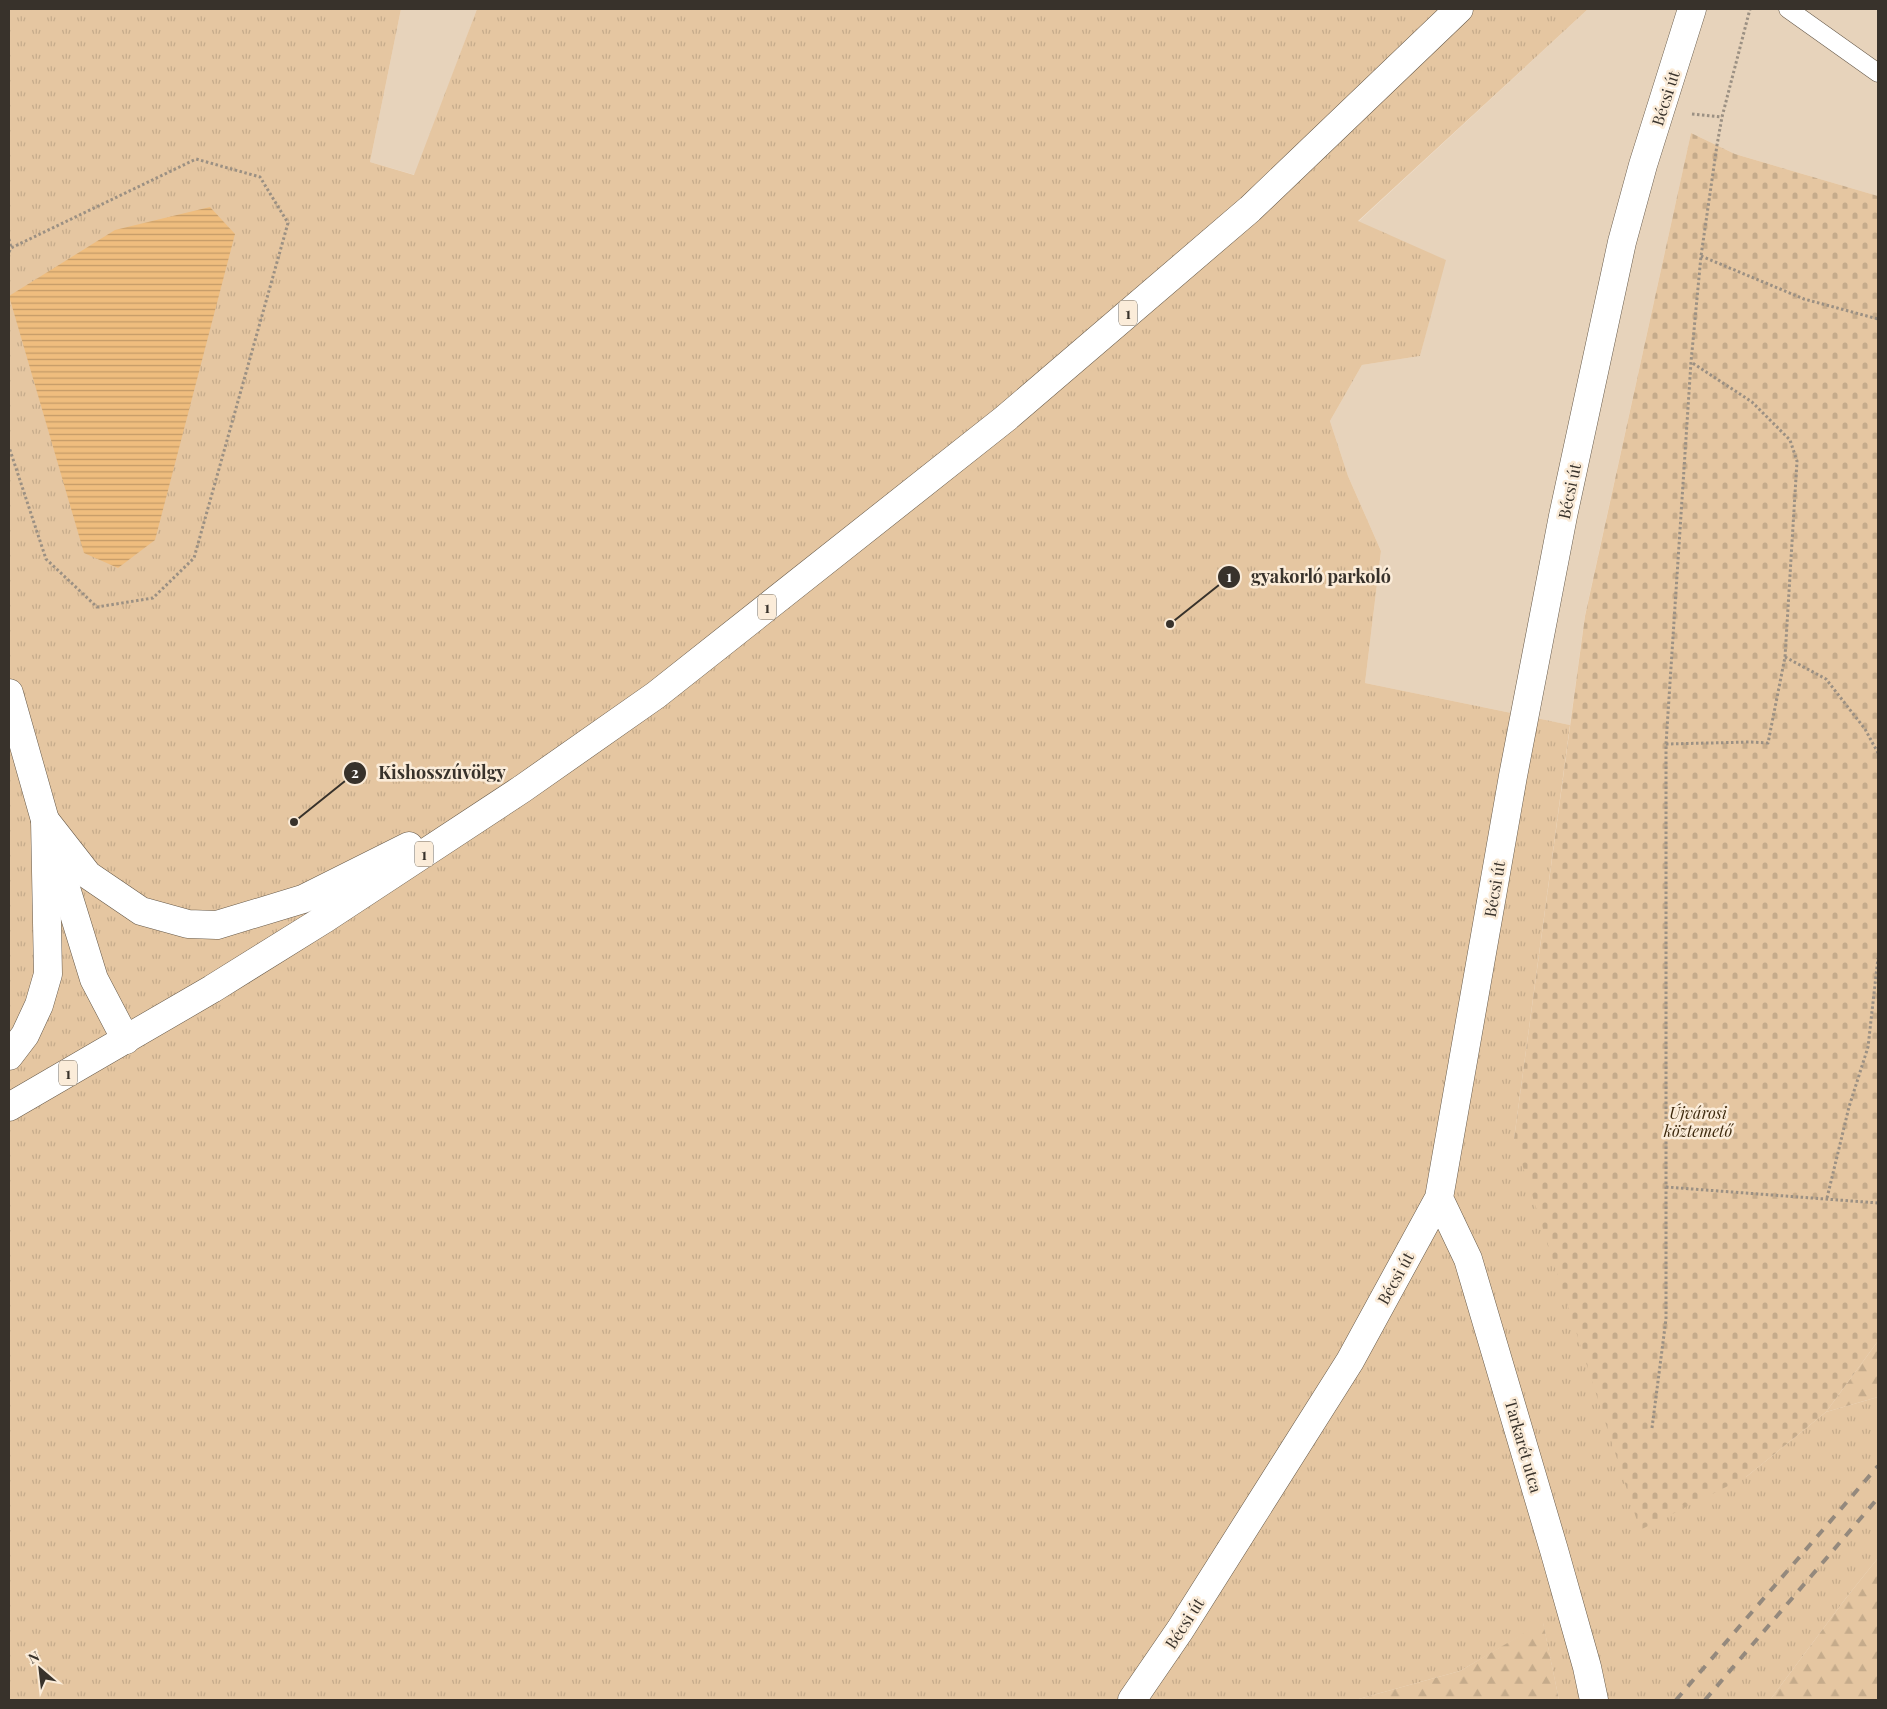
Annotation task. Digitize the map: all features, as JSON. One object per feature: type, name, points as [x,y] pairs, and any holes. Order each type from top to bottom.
[{"type":"street","name":"1","points":[[9,1107],[212,989],[326,918],[522,789],[656,695],[1006,418],[1250,209],[1459,9]]},
{"type":"street","name":"Bécsi út","points":[[1132,1700],[1180,1630],[1350,1361],[1439,1198],[1513,776],[1569,488],[1622,242],[1643,165],[1692,9]]},
{"type":"street","points":[[9,693],[45,820],[94,979],[126,1040]]},
{"type":"street","points":[[45,820],[88,875],[141,911],[188,924],[217,925],[303,899],[522,789]]},
{"type":"street","points":[[9,1056],[25,1035],[39,1006],[48,974],[45,820]]},
{"type":"street","name":"Tarkarét utca","points":[[1439,1198],[1468,1258],[1572,1613],[1594,1700]]},
{"type":"lane","points":[[1788,9],[1878,73]]},
{"type":"path","points":[[1652,1428],[1666,1319],[1666,744],[1691,362],[1702,256],[1722,117],[1750,9]]},
{"type":"path","points":[[9,239],[10,250],[196,159],[260,177],[288,223],[194,558],[153,598],[97,607],[46,559],[9,447]]},
{"type":"path","points":[[1702,256],[1804,299],[1878,319]]},
{"type":"path","points":[[1666,744],[1768,743],[1785,657],[1797,461],[1790,440],[1752,402],[1691,362]]},
{"type":"path","points":[[1785,657],[1826,679],[1865,729],[1878,753]]},
{"type":"path","points":[[1828,1198],[1850,1107],[1868,1047],[1878,958]]},
{"type":"path","points":[[1666,1187],[1878,1203]]},
{"type":"shaded area","points":[[401,9],[477,9],[415,175],[370,162]]},
{"type":"shaded area","points":[[1588,9],[1878,9],[1878,196],[1735,154],[1691,133],[1585,615],[1570,725],[1365,683],[1381,551],[1348,476],[1330,421],[1362,365],[1420,356],[1445,260],[1358,222]]},
{"type":"shaded area","points":[[210,207],[235,234],[155,540],[118,568],[84,553],[9,296],[115,230]]},
{"type":"green space","points":[[9,9],[401,9],[370,162],[414,175],[477,9],[1588,9],[1358,221],[1446,260],[1420,356],[1362,365],[1330,421],[1348,476],[1381,551],[1365,683],[1570,725],[1514,1139],[1746,1477],[1826,1412],[1878,1397],[1878,1558],[1770,1700],[1559,1700],[1543,1623],[1460,1671],[1355,1700],[9,1700]]},
{"type":"green space","name":"Újvárosi köztemető","points":[[1691,133],[1735,154],[1878,196],[1878,1341],[1826,1412],[1746,1477],[1640,1530],[1514,1139],[1585,616]]},
{"type":"green space","points":[[1878,1341],[1878,1397],[1826,1412]]},
{"type":"green space","points":[[1878,1558],[1878,1700],[1770,1700],[1846,1598]]},
{"type":"green space","points":[[1543,1622],[1559,1700],[1355,1700],[1460,1671]]},
{"type":"railway","points":[[1676,1700],[1878,1466]]},
{"type":"railway","points":[[1705,1700],[1878,1498]]},
{"type":"place","name":"gyakorló parkoló","points":[[1170,624]]},
{"type":"place","name":"Kishosszúvölgy","points":[[294,822]]}]
